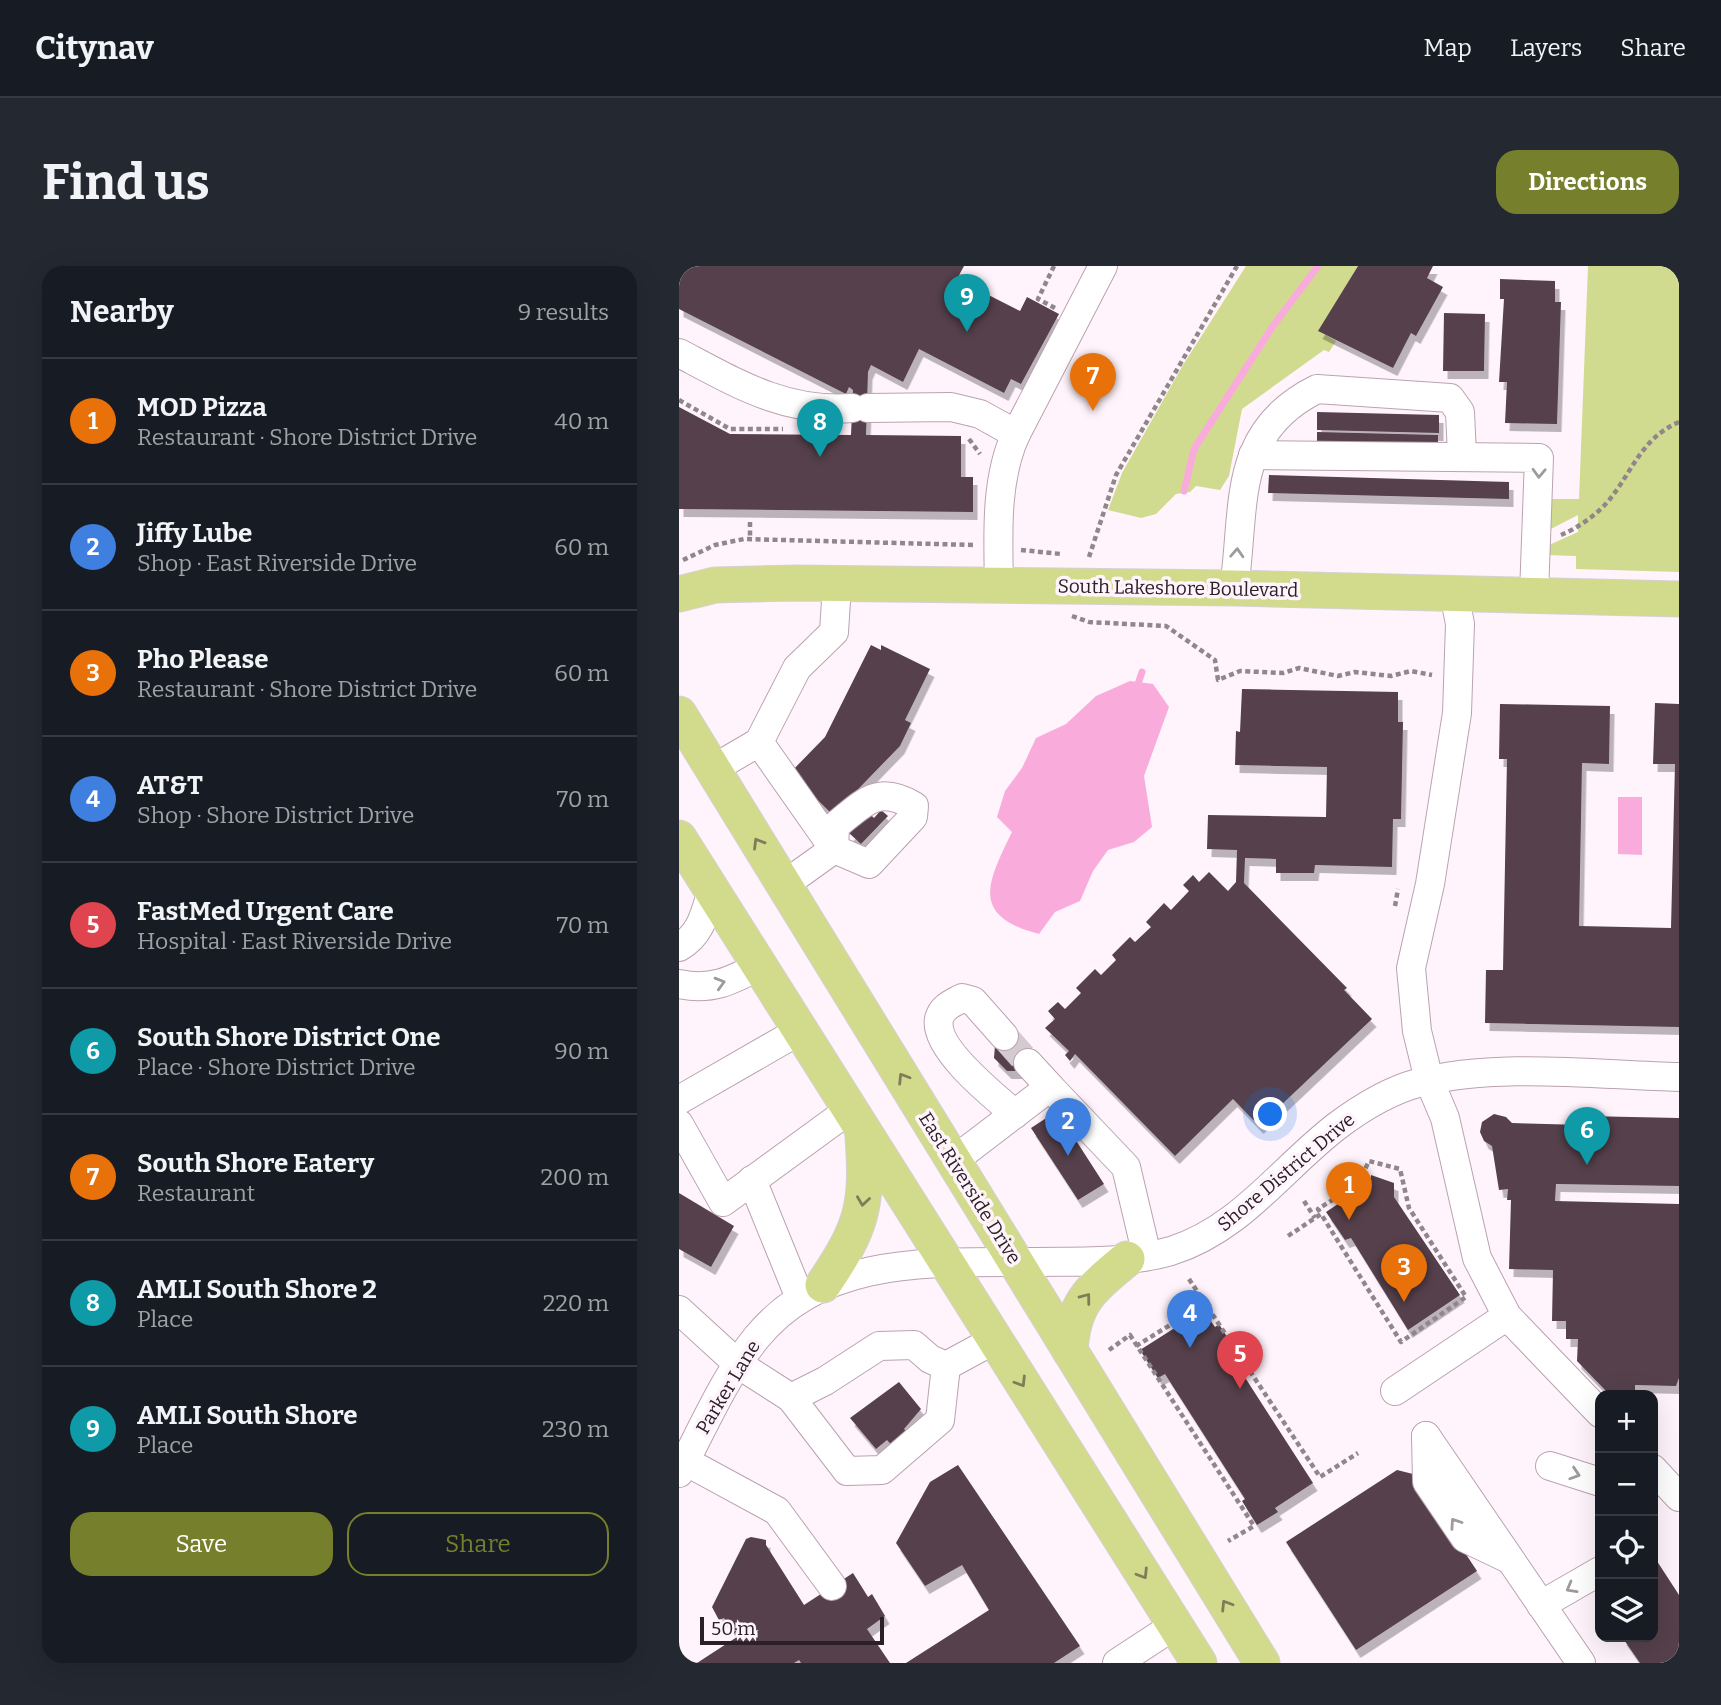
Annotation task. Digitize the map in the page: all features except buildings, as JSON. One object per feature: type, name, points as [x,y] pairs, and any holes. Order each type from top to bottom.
[{"type":"main road","name":"South Lakeshore Boulevard","points":[[679,594],[715,585],[999,585],[1679,599]]},
{"type":"main road","name":"East Riverside Drive","points":[[679,714],[1262,1663]]},
{"type":"main road","points":[[679,838],[1199,1663]]},
{"type":"main road","points":[[811,1291],[848,1247],[862,1214],[866,1176],[856,1122]]},
{"type":"main road","points":[[1070,1351],[1072,1324],[1079,1306],[1092,1289],[1137,1258]]},
{"type":"street","points":[[999,585],[1006,456],[1103,266]]},
{"type":"street","points":[[679,353],[747,388],[792,405],[860,408],[951,407],[980,414],[1016,434]]},
{"type":"street","points":[[1234,588],[1240,517],[1253,454],[1263,430],[1288,405],[1317,389],[1450,398],[1460,412],[1462,455]]},
{"type":"street","points":[[1253,454],[1539,458],[1534,594]]},
{"type":"street","points":[[713,769],[759,742],[797,668],[834,632],[837,585]]},
{"type":"street","points":[[1454,593],[1460,624],[1457,713],[1430,884],[1411,968],[1417,1031],[1429,1080],[1445,1118],[1477,1258],[1507,1316],[1595,1408]]},
{"type":"street","points":[[759,742],[834,849],[784,885]]},
{"type":"street","points":[[679,947],[691,941],[699,929],[712,890]]},
{"type":"street","points":[[679,984],[696,988],[722,986],[759,966]]},
{"type":"street","points":[[1004,1036],[973,1001],[962,998],[946,1007],[939,1019],[940,1033],[972,1078],[1015,1114]]},
{"type":"street","points":[[679,1100],[799,1031]]},
{"type":"street","points":[[1028,1063],[1126,1167],[1137,1258]]},
{"type":"street","name":"Shore District Drive","points":[[945,1263],[1137,1258],[1171,1251],[1219,1229],[1240,1215],[1335,1128],[1364,1107],[1384,1096],[1429,1080],[1459,1074],[1508,1073],[1679,1077]]},
{"type":"street","points":[[953,1161],[1051,1087]]},
{"type":"street","points":[[679,1124],[723,1202],[752,1180],[856,1122]]},
{"type":"street","points":[[752,1180],[811,1291]]},
{"type":"street","name":"Parker Lane","points":[[682,1467],[738,1364],[757,1337],[811,1291],[873,1269],[945,1263]]},
{"type":"street","points":[[679,1310],[738,1364],[792,1398],[847,1471],[882,1470],[940,1420],[946,1366]]},
{"type":"street","points":[[1395,1391],[1507,1316]]},
{"type":"street","points":[[946,1366],[994,1340]]},
{"type":"street","points":[[792,1398],[825,1381],[879,1346],[914,1345],[930,1359],[946,1366]]},
{"type":"street","points":[[1426,1436],[1580,1663]]},
{"type":"street","points":[[1550,1466],[1595,1480]]},
{"type":"street","points":[[682,1467],[777,1511],[832,1586]]},
{"type":"street","points":[[1658,1474],[1679,1496]]},
{"type":"street","points":[[1541,1605],[1595,1575]]},
{"type":"street","points":[[1117,1663],[1175,1625]]},
{"type":"path","points":[[1054,266],[1038,299],[1063,313]]},
{"type":"path","points":[[1089,559],[1116,475],[1237,266]]},
{"type":"path","points":[[679,401],[730,429],[784,429]]},
{"type":"path","points":[[1536,545],[1574,529],[1609,501],[1630,466],[1654,436],[1679,422]]},
{"type":"path","points":[[962,432],[981,453],[980,465]]},
{"type":"path","points":[[750,522],[750,539]]},
{"type":"path","points":[[679,562],[715,545],[750,539],[1027,550]]},
{"type":"path","points":[[1069,612],[1074,618],[1089,622],[1166,625],[1215,660],[1218,680],[1241,671],[1283,673],[1299,668],[1338,676],[1355,672],[1391,676],[1411,671],[1436,676]]},
{"type":"path","points":[[1395,906],[1398,889]]},
{"type":"path","points":[[1369,1161],[1400,1169],[1409,1208],[1466,1297],[1401,1342],[1321,1214],[1318,1209],[1358,1184],[1369,1161]]},
{"type":"path","points":[[1304,1201],[1315,1217]]},
{"type":"path","points":[[1289,1236],[1321,1214]]},
{"type":"path","points":[[1189,1279],[1320,1476],[1358,1453]]},
{"type":"path","points":[[1136,1346],[1206,1303]]},
{"type":"path","points":[[1109,1350],[1130,1335],[1254,1526],[1228,1541]]},
{"type":"green space","points":[[1246,266],[1358,266],[1319,331],[1336,341],[1329,352],[1324,350],[1242,409],[1229,476],[1220,490],[1196,486],[1190,492],[1176,494],[1156,514],[1141,518],[1108,510],[1122,473],[1183,365]]},
{"type":"green space","points":[[1588,266],[1679,266],[1679,572],[1576,569],[1576,556],[1544,555],[1549,545],[1578,532],[1578,515],[1545,532],[1547,499],[1579,499]]},
{"type":"shaded area","points":[[1130,681],[1153,684],[1169,707],[1144,776],[1152,827],[1134,842],[1108,850],[1093,871],[1080,901],[1055,912],[1039,934],[1017,927],[1002,918],[990,895],[996,867],[1012,832],[997,817],[1005,791],[1022,768],[1036,738],[1066,724],[1096,696]]},
{"type":"shaded area","points":[[1618,797],[1642,797],[1642,855],[1618,854]]},
{"type":"waterway","points":[[1184,491],[1194,449],[1273,326],[1318,266]]},
{"type":"waterway","points":[[1136,690],[1142,672]]},
{"type":"tunnel","points":[[1004,1036],[1028,1063]]},
{"type":"place","name":"AMLI South Shore","points":[[967,332]]},
{"type":"place","name":"South Shore Eatery","points":[[1093,411]]},
{"type":"place","name":"AMLI South Shore 2","points":[[820,457]]},
{"type":"place","name":"Jiffy Lube","points":[[1068,1156]]},
{"type":"place","name":"South Shore District One","points":[[1587,1165]]},
{"type":"place","name":"MOD Pizza","points":[[1349,1220]]},
{"type":"place","name":"Pho Please","points":[[1404,1302]]},
{"type":"place","name":"AT&T","points":[[1190,1348]]},
{"type":"place","name":"FastMed Urgent Care","points":[[1240,1389]]}]
